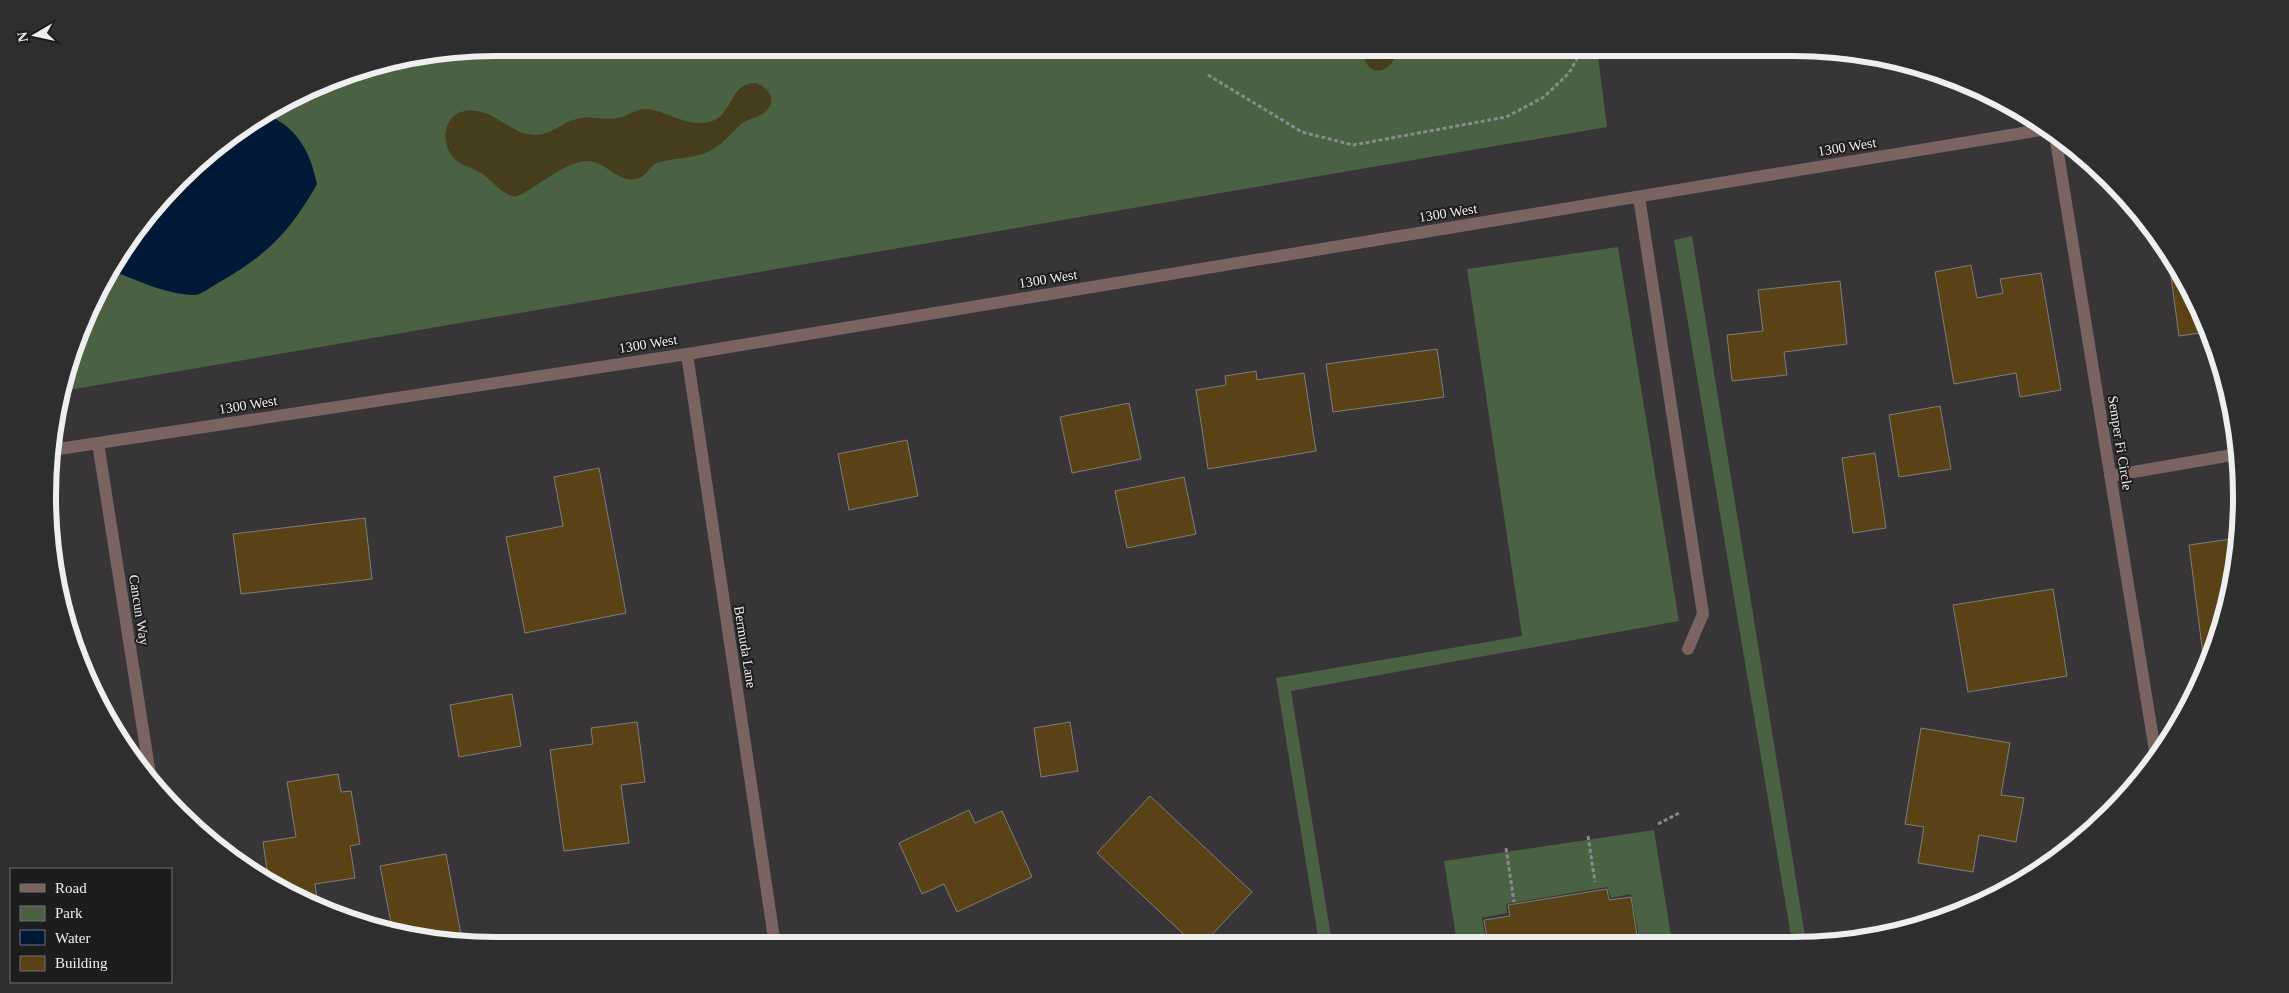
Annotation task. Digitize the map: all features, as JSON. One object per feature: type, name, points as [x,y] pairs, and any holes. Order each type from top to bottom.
[{"type":"street","name":"1300 West","points":[[59,449],[687,354],[2039,131]]},
{"type":"street","name":"Semper Fi Circle","points":[[2056,144],[2155,747]]},
{"type":"street","points":[[1639,197],[1704,614],[1688,649]]},
{"type":"street","name":"Bermuda Lane","points":[[687,354],[774,937]]},
{"type":"street","name":"Cancun Way","points":[[98,443],[149,767]]},
{"type":"street","points":[[2110,476],[2231,455]]},
{"type":"path","points":[[1208,75],[1302,132],[1353,146],[1506,117],[1544,97],[1569,73],[1579,56]]},
{"type":"path","points":[[1658,824],[1682,812]]},
{"type":"path","points":[[1588,836],[1595,882]]},
{"type":"path","points":[[1506,848],[1514,902]]},
{"type":"green space","points":[[496,56],[1598,56],[1607,127],[70,390],[90,328],[115,276],[147,228],[185,185],[206,166],[228,147],[276,115],[328,90],[383,71],[439,60]]},
{"type":"green space","points":[[1692,236],[1805,937],[1791,937],[1674,240]]},
{"type":"green space","points":[[1618,247],[1679,621],[1291,691],[1331,937],[1318,937],[1276,678],[1522,636],[1467,269]]},
{"type":"green space","points":[[1654,830],[1671,937],[1639,937],[1631,894],[1611,898],[1607,887],[1506,904],[1507,913],[1482,918],[1485,937],[1456,937],[1444,861]]},
{"type":"sand","points":[[1362,56],[1395,56],[1390,65],[1377,71],[1368,66]]},
{"type":"sand","points":[[756,83],[765,88],[770,95],[771,103],[765,112],[741,124],[711,150],[693,156],[656,163],[642,177],[631,180],[617,175],[596,163],[588,161],[579,162],[562,169],[515,197],[501,190],[481,173],[458,162],[448,150],[446,143],[445,136],[448,123],[452,117],[465,111],[484,112],[517,130],[535,135],[547,133],[577,119],[618,118],[643,109],[657,111],[684,121],[711,122],[725,111],[739,90],[746,85]]},
{"type":"water","points":[[272,118],[285,125],[300,141],[306,151],[317,184],[297,216],[275,241],[250,263],[197,295],[172,292],[117,273],[147,228],[185,185],[228,147]]},
{"type":"building","points":[[1971,265],[1977,298],[2003,293],[2000,279],[2041,273],[2061,390],[2020,397],[2016,373],[1954,384],[1935,272]]},
{"type":"building","points":[[2170,270],[2201,333],[2179,336]]},
{"type":"building","points":[[1840,281],[1847,344],[1784,352],[1787,375],[1732,381],[1727,335],[1763,331],[1758,290]]},
{"type":"building","points":[[1437,349],[1444,397],[1333,412],[1326,364]]},
{"type":"building","points":[[1256,371],[1257,380],[1304,373],[1316,451],[1208,469],[1196,390],[1226,385],[1225,376]]},
{"type":"building","points":[[1129,403],[1141,459],[1072,473],[1060,417]]},
{"type":"building","points":[[1940,406],[1951,469],[1899,477],[1889,415]]},
{"type":"building","points":[[907,440],[918,496],[849,510],[838,454]]},
{"type":"building","points":[[1875,453],[1886,528],[1853,533],[1842,458]]},
{"type":"building","points":[[599,468],[626,613],[525,633],[506,537],[563,526],[554,477]]},
{"type":"building","points":[[1184,477],[1196,534],[1127,548],[1115,491]]},
{"type":"building","points":[[365,518],[372,579],[241,594],[233,534]]},
{"type":"building","points":[[2231,539],[2218,610],[2203,654],[2189,545]]},
{"type":"building","points":[[2053,589],[2067,676],[1968,692],[1953,605]]},
{"type":"building","points":[[512,694],[521,746],[459,757],[450,705]]},
{"type":"building","points":[[637,722],[645,782],[621,785],[629,843],[564,851],[550,750],[593,744],[591,728]]},
{"type":"building","points":[[1070,722],[1078,771],[1041,777],[1034,728]]},
{"type":"building","points":[[1921,728],[2010,743],[2001,795],[2024,798],[2016,842],[1979,835],[1973,872],[1918,863],[1924,827],[1905,824]]},
{"type":"building","points":[[338,774],[341,792],[351,791],[360,844],[350,846],[355,878],[315,884],[317,898],[267,873],[263,842],[296,837],[287,782]]},
{"type":"building","points":[[1150,796],[1252,892],[1210,937],[1187,937],[1097,853]]},
{"type":"building","points":[[969,810],[975,823],[1002,811],[1032,877],[957,912],[944,884],[922,894],[899,843]]},
{"type":"building","points":[[446,854],[461,935],[391,924],[380,866]]},
{"type":"building","points":[[1607,889],[1609,900],[1631,897],[1637,937],[1487,937],[1484,920],[1510,916],[1508,905]]}]
